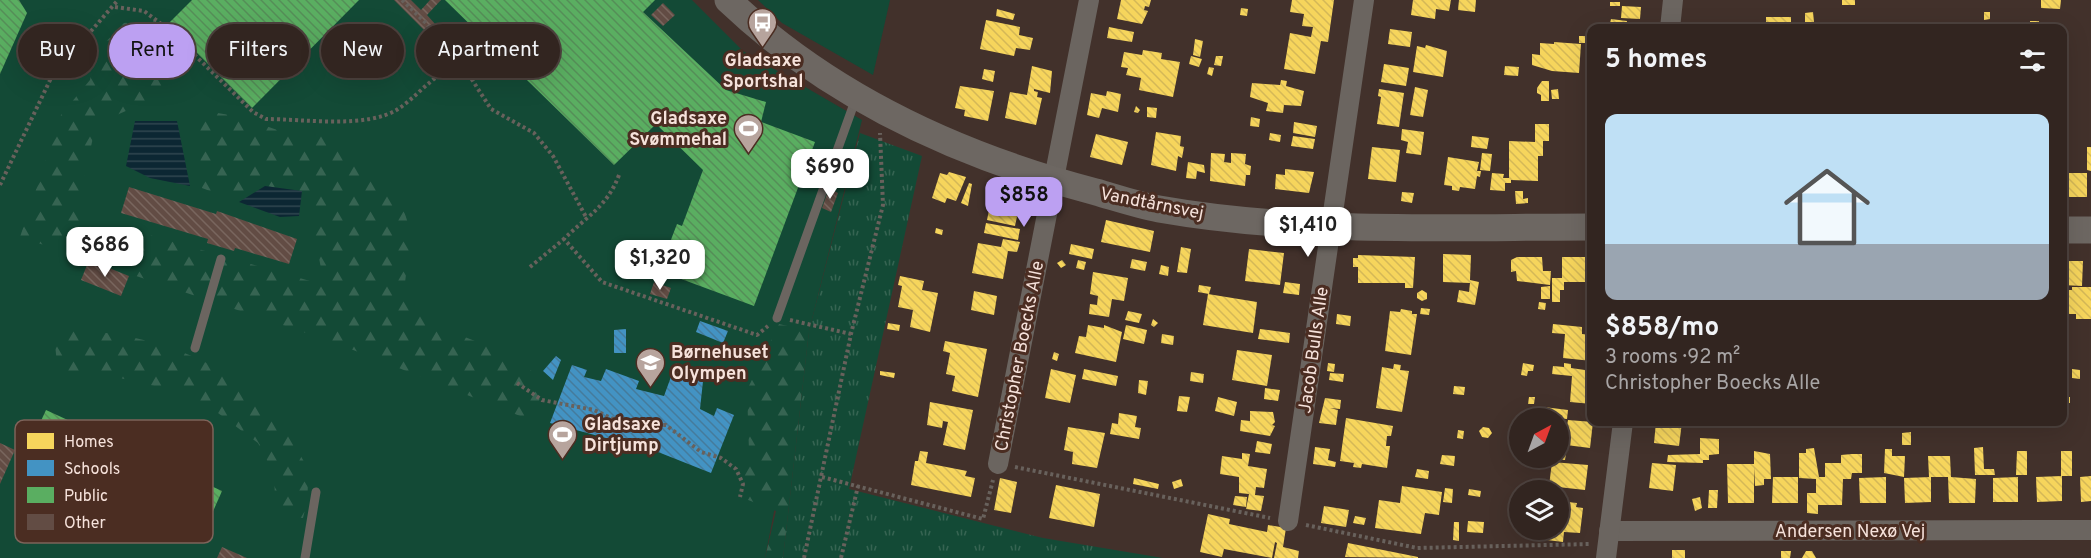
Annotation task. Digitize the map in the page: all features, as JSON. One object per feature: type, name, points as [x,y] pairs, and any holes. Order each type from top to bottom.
[{"type":"street","name":"Vandtårnsvej","points":[[728,0],[797,56],[884,111],[984,157],[1052,181],[1158,208],[1241,219],[1332,227],[1587,227]]},
{"type":"street","name":"Christopher Boecks Alle","points":[[998,464],[1089,0]]},
{"type":"street","name":"Jacob Bulls Alle","points":[[1288,521],[1364,0]]},
{"type":"street","points":[[1670,24],[1673,0]]},
{"type":"street","points":[[2067,230],[2091,230]]},
{"type":"street","points":[[1606,558],[1622,426]]},
{"type":"street","name":"Andersen Nexø Vej","points":[[1609,531],[2091,530]]},
{"type":"lane","points":[[777,318],[857,95]]},
{"type":"lane","points":[[195,348],[221,259]]},
{"type":"lane","points":[[305,558],[316,492]]},
{"type":"path","points":[[0,184],[52,76],[118,0]]},
{"type":"path","points":[[402,0],[427,24]]},
{"type":"path","points":[[115,6],[144,11],[160,23],[253,112],[266,119],[374,120],[397,110],[435,78]]},
{"type":"path","points":[[471,78],[490,109],[534,133],[553,156],[586,217]]},
{"type":"path","points":[[804,558],[851,334],[883,205],[878,142],[884,111]]},
{"type":"path","points":[[530,267],[586,217],[601,208],[619,175]]},
{"type":"path","points":[[564,239],[602,282],[757,335],[777,318],[851,334]]},
{"type":"path","points":[[517,383],[542,400],[594,410],[628,426],[666,425],[701,452],[722,458],[736,469],[743,484],[740,497]]},
{"type":"path","points":[[822,477],[983,519],[998,464]]},
{"type":"path","points":[[841,558],[858,486]]},
{"type":"green space","points":[[0,0],[692,0],[743,51],[862,120],[809,331],[765,558],[0,558]]},
{"type":"green space","points":[[758,0],[890,0],[873,75],[782,23]]},
{"type":"green space","points":[[156,20],[157,24],[123,24]]},
{"type":"green space","points":[[109,39],[109,78],[165,78],[167,93],[96,124],[76,214],[324,285],[307,192],[265,186],[239,202],[202,188],[198,125],[206,111],[241,117],[280,131],[323,135],[400,198],[411,233],[404,291],[447,330],[503,352],[545,380],[533,421],[333,342],[20,237],[61,115],[90,78],[97,78],[97,51]]},
{"type":"green space","points":[[860,133],[922,156],[849,489],[1043,538],[1163,558],[783,558],[809,331]]},
{"type":"green space","points":[[779,324],[809,331],[783,558],[765,558],[776,511],[738,496],[749,451],[747,390]]},
{"type":"green space","points":[[77,330],[124,336],[180,351],[227,374],[248,389],[283,426],[304,463],[308,487],[303,518],[283,516],[275,498],[274,474],[258,443],[189,394],[120,378],[71,375],[57,364],[55,344],[59,332]]},
{"type":"water","points":[[135,121],[177,121],[190,186],[150,178],[126,166]]},
{"type":"water","points":[[265,186],[302,191],[299,216],[280,217],[239,202]]},
{"type":"building: Homes","points":[[1121,0],[1151,0],[1149,7],[1145,6],[1144,10],[1148,11],[1142,24],[1117,19]]},
{"type":"building: Homes","points":[[1292,0],[1334,0],[1328,42],[1321,41],[1315,74],[1284,69],[1290,33],[1311,37],[1313,27],[1302,26],[1304,14],[1290,12]]},
{"type":"building: Homes","points":[[1413,0],[1451,0],[1449,11],[1436,9],[1435,19],[1411,15]]},
{"type":"building: Homes","points":[[1459,0],[1476,0],[1475,12],[1458,10]]},
{"type":"building: Homes","points":[[1842,0],[1855,0],[1855,5],[1842,5]]},
{"type":"building: Homes","points":[[2041,0],[2061,0],[2060,9],[2041,8]]},
{"type":"building: Homes","points":[[1610,2],[1620,2],[1620,6],[1610,6]]},
{"type":"building: Homes","points":[[1622,6],[1641,7],[1640,19],[1621,18]]},
{"type":"building: Homes","points":[[1241,8],[1248,9],[1247,16],[1240,15]]},
{"type":"building: Homes","points":[[997,9],[1015,14],[1013,20],[996,16]]},
{"type":"building: Homes","points":[[1813,12],[1814,22],[1805,22],[1805,13]]},
{"type":"building: Homes","points":[[1984,12],[1990,12],[1990,19],[1984,20]]},
{"type":"building: Homes","points":[[1766,17],[1791,17],[1791,24],[1766,24]]},
{"type":"building: Homes","points":[[1611,19],[1627,21],[1627,24],[1610,24]]},
{"type":"building: Homes","points":[[986,20],[1020,27],[1019,35],[1033,38],[1030,50],[1016,48],[1014,56],[980,49]]},
{"type":"building: Homes","points":[[2030,21],[2039,21],[2039,24],[2030,24]]},
{"type":"building: Homes","points":[[1109,27],[1134,32],[1132,42],[1107,38]]},
{"type":"building: Homes","points":[[1390,29],[1412,32],[1410,47],[1388,44]]},
{"type":"building: Homes","points":[[1579,36],[1587,36],[1587,43],[1579,43]]},
{"type":"building: Homes","points":[[1195,39],[1203,41],[1200,57],[1193,55]]},
{"type":"building: Homes","points":[[1554,42],[1581,44],[1579,73],[1552,71],[1532,65],[1532,54],[1540,55],[1540,43],[1554,44]]},
{"type":"building: Homes","points":[[1426,45],[1447,51],[1443,77],[1413,72],[1417,46],[1425,48]]},
{"type":"building: Homes","points":[[1143,50],[1162,53],[1161,59],[1180,62],[1173,97],[1139,90],[1141,78],[1126,75],[1128,68],[1121,67],[1124,52],[1142,55]]},
{"type":"building: Homes","points":[[1191,56],[1202,59],[1199,67],[1189,64]]},
{"type":"building: Homes","points":[[1216,56],[1223,56],[1221,66],[1214,65]]},
{"type":"building: Homes","points":[[1384,64],[1409,68],[1406,86],[1381,82]]},
{"type":"building: Homes","points":[[1032,66],[1052,71],[1050,93],[1034,89],[1038,92],[1037,97],[1042,98],[1036,125],[1005,118],[1010,92],[1027,95]]},
{"type":"building: Homes","points":[[1505,66],[1519,67],[1518,76],[1504,75]]},
{"type":"building: Homes","points":[[1209,67],[1214,68],[1212,76],[1207,74]]},
{"type":"building: Homes","points":[[984,69],[995,71],[993,82],[982,79]]},
{"type":"building: Homes","points":[[1281,80],[1287,81],[1286,86],[1304,91],[1301,106],[1284,105],[1283,113],[1266,111],[1268,103],[1250,97],[1252,83],[1280,85]]},
{"type":"building: Homes","points":[[1542,81],[1549,81],[1549,101],[1541,101],[1541,95],[1537,93],[1537,88]]},
{"type":"building: Homes","points":[[960,86],[994,91],[988,121],[964,116],[965,110],[955,108]]},
{"type":"building: Homes","points":[[1415,87],[1428,90],[1423,117],[1410,115]]},
{"type":"building: Homes","points":[[1379,89],[1404,93],[1399,127],[1377,124],[1381,97],[1378,96]]},
{"type":"building: Homes","points":[[1558,89],[1559,99],[1552,99],[1551,90]]},
{"type":"building: Homes","points":[[1107,91],[1121,94],[1118,112],[1102,108],[1099,118],[1087,115],[1091,93],[1106,96]]},
{"type":"building: Homes","points":[[1136,106],[1140,110],[1138,113],[1134,112]]},
{"type":"building: Homes","points":[[1147,107],[1157,108],[1156,118],[1147,117]]},
{"type":"building: Homes","points":[[1251,117],[1260,119],[1259,127],[1250,126]]},
{"type":"building: Homes","points":[[1294,122],[1317,126],[1315,137],[1293,133]]},
{"type":"building: Homes","points":[[1535,124],[1549,124],[1549,141],[1543,141],[1543,156],[1538,156],[1538,181],[1511,180],[1511,183],[1505,183],[1505,191],[1490,190],[1492,173],[1504,174],[1503,178],[1509,178],[1509,141],[1535,142]]},
{"type":"building: Homes","points":[[1402,129],[1424,132],[1421,155],[1406,153],[1408,142],[1401,140]]},
{"type":"building: Homes","points":[[1156,132],[1181,136],[1180,146],[1184,147],[1182,158],[1178,156],[1176,171],[1151,165]]},
{"type":"building: Homes","points":[[1270,133],[1281,135],[1280,142],[1269,140]]},
{"type":"building: Homes","points":[[1096,134],[1128,142],[1122,165],[1090,157]]},
{"type":"building: Homes","points":[[1293,136],[1315,139],[1313,149],[1291,146]]},
{"type":"building: Homes","points":[[1472,136],[1489,138],[1487,149],[1471,147]]},
{"type":"building: Homes","points":[[1372,147],[1400,150],[1396,182],[1368,179]]},
{"type":"building: Homes","points":[[2087,147],[2091,147],[2091,171],[2087,170]]},
{"type":"building: Homes","points":[[1211,153],[1225,154],[1224,162],[1231,163],[1231,153],[1246,154],[1245,164],[1251,166],[1250,175],[1246,175],[1245,186],[1210,181]]},
{"type":"building: Homes","points":[[1482,153],[1492,154],[1490,171],[1480,170]]},
{"type":"building: Homes","points":[[1448,157],[1479,162],[1477,171],[1481,171],[1480,177],[1477,176],[1475,189],[1460,187],[1459,191],[1452,190],[1452,186],[1444,185]]},
{"type":"building: Homes","points":[[1188,162],[1204,165],[1205,173],[1197,171],[1196,179],[1186,178]]},
{"type":"building: Homes","points":[[1285,169],[1314,172],[1309,193],[1275,189],[1276,174],[1285,175]]},
{"type":"building: Homes","points":[[949,172],[966,177],[956,201],[947,198],[945,203],[932,198],[940,173],[947,175]]},
{"type":"building: Homes","points":[[2067,173],[2087,173],[2087,197],[2067,197]]},
{"type":"building: Homes","points":[[969,183],[972,184],[968,206],[961,203]]},
{"type":"building: Homes","points":[[1515,191],[1523,191],[1523,199],[1528,198],[1528,203],[1516,204]]},
{"type":"building: Homes","points":[[1402,192],[1414,193],[1412,203],[1401,201]]},
{"type":"building: Homes","points":[[997,193],[1021,198],[1015,226],[987,220],[989,210],[993,211]]},
{"type":"building: Homes","points":[[1106,220],[1154,231],[1150,252],[1101,242]]},
{"type":"building: Homes","points":[[986,223],[1020,229],[1018,240],[984,233]]},
{"type":"building: Homes","points":[[936,228],[943,230],[942,235],[935,233]]},
{"type":"building: Homes","points":[[1003,239],[1020,242],[1017,252],[1008,251],[1003,279],[972,273],[978,243],[1001,247]]},
{"type":"building: Homes","points":[[1071,244],[1094,249],[1092,259],[1069,254]]},
{"type":"building: Homes","points":[[1181,247],[1191,249],[1187,273],[1177,272]]},
{"type":"building: Homes","points":[[1249,249],[1284,253],[1280,285],[1245,281]]},
{"type":"building: Homes","points":[[1443,254],[1471,255],[1470,280],[1479,282],[1475,305],[1457,302],[1459,290],[1469,292],[1470,283],[1443,282]]},
{"type":"building: Homes","points":[[1358,255],[1415,257],[1413,288],[1405,288],[1405,283],[1358,283],[1358,267],[1353,267],[1353,258],[1358,258]]},
{"type":"building: Homes","points":[[1517,257],[1542,257],[1543,271],[1551,271],[1550,285],[1517,281],[1516,271],[1511,272],[1511,260]]},
{"type":"building: Homes","points":[[1562,257],[1587,257],[1587,282],[1564,282],[1564,290],[1560,290],[1560,302],[1552,302],[1552,278],[1562,278]]},
{"type":"building: Homes","points":[[1132,259],[1147,262],[1145,271],[1130,268]]},
{"type":"building: Homes","points":[[1062,260],[1066,265],[1061,268],[1057,263]]},
{"type":"building: Homes","points":[[1078,260],[1086,262],[1084,270],[1076,268]]},
{"type":"building: Homes","points":[[2067,261],[2083,261],[2082,286],[2067,285]]},
{"type":"building: Homes","points":[[1161,265],[1169,267],[1168,276],[1159,274]]},
{"type":"building: Homes","points":[[1093,272],[1128,278],[1124,301],[1112,299],[1109,317],[1089,314],[1090,304],[1097,305],[1098,296],[1090,294]]},
{"type":"building: Homes","points":[[900,276],[924,281],[922,290],[938,293],[930,332],[910,327],[913,310],[898,307],[902,286],[898,285]]},
{"type":"building: Homes","points":[[1285,282],[1300,284],[1299,295],[1283,293]]},
{"type":"building: Homes","points":[[1199,285],[1211,287],[1209,294],[1198,292]]},
{"type":"building: Homes","points":[[1550,286],[1550,299],[1541,299],[1541,287]]},
{"type":"building: Homes","points":[[2072,287],[2091,287],[2091,319],[2076,319],[2076,314],[2068,314],[2068,290],[2072,290]]},
{"type":"building: Homes","points":[[1422,290],[1427,293],[1427,299],[1422,301],[1417,298],[1417,293]]},
{"type":"building: Homes","points":[[974,291],[997,296],[994,315],[971,310]]},
{"type":"building: Homes","points":[[1208,294],[1257,302],[1253,333],[1203,325]]},
{"type":"building: Homes","points":[[1539,302],[1546,303],[1545,310],[1538,309]]},
{"type":"building: Homes","points":[[1421,308],[1430,309],[1429,315],[1420,314]]},
{"type":"building: Homes","points":[[1401,309],[1417,314],[1411,355],[1385,351],[1390,311],[1400,312]]},
{"type":"building: Homes","points":[[1128,311],[1142,314],[1139,323],[1125,320]]},
{"type":"building: Homes","points":[[1337,314],[1351,316],[1350,326],[1336,324]]},
{"type":"building: Homes","points":[[1153,319],[1158,323],[1154,327],[1151,325]]},
{"type":"building: Homes","points":[[888,323],[900,325],[899,331],[887,329]]},
{"type":"building: Homes","points":[[1553,324],[1582,327],[1582,334],[1587,334],[1587,360],[1563,358],[1565,334],[1552,333]]},
{"type":"building: Homes","points":[[1088,325],[1104,328],[1104,325],[1122,332],[1116,362],[1075,353],[1079,336],[1086,337]]},
{"type":"building: Homes","points":[[1126,325],[1147,330],[1144,344],[1123,339]]},
{"type":"building: Homes","points":[[1260,329],[1290,333],[1289,343],[1258,339]]},
{"type":"building: Homes","points":[[1162,334],[1174,336],[1173,345],[1161,343]]},
{"type":"building: Homes","points":[[945,341],[987,349],[978,397],[952,391],[955,376],[946,374],[950,353],[943,351]]},
{"type":"building: Homes","points":[[1237,350],[1272,355],[1267,386],[1232,380]]},
{"type":"building: Homes","points":[[1054,352],[1059,354],[1057,361],[1052,359]]},
{"type":"building: Homes","points":[[1328,363],[1335,364],[1334,372],[1327,371]]},
{"type":"building: Homes","points":[[1523,363],[1534,365],[1533,371],[1528,371],[1527,376],[1521,375]]},
{"type":"building: Homes","points":[[1564,363],[1571,364],[1571,368],[1587,370],[1587,404],[1570,402],[1572,376],[1552,374],[1553,366],[1564,367]]},
{"type":"building: Homes","points":[[1394,364],[1401,365],[1400,370],[1409,371],[1402,412],[1376,408],[1382,367],[1393,369]]},
{"type":"building: Homes","points":[[1051,369],[1076,375],[1070,403],[1045,398]]},
{"type":"building: Homes","points":[[1084,369],[1118,376],[1116,386],[1082,379]]},
{"type":"building: Homes","points":[[2072,369],[2080,370],[2080,379],[2072,378]]},
{"type":"building: Homes","points":[[880,371],[895,373],[894,378],[880,375]]},
{"type":"building: Homes","points":[[1191,372],[1204,374],[1203,383],[1190,381]]},
{"type":"building: Homes","points":[[1330,373],[1344,374],[1343,382],[1329,380]]},
{"type":"building: Homes","points":[[1139,380],[1148,381],[1146,395],[1138,393]]},
{"type":"building: Homes","points":[[1454,386],[1465,387],[1464,395],[1453,394]]},
{"type":"building: Homes","points":[[1265,388],[1280,390],[1278,401],[1264,399]]},
{"type":"building: Homes","points":[[1179,396],[1190,397],[1187,412],[1177,411]]},
{"type":"building: Homes","points":[[1218,397],[1237,402],[1234,416],[1215,411]]},
{"type":"building: Homes","points":[[1529,397],[1535,397],[1534,404],[1528,404]]},
{"type":"building: Homes","points":[[1325,398],[1341,400],[1340,409],[1330,408],[1338,410],[1336,425],[1319,423]]},
{"type":"building: Homes","points":[[930,402],[973,410],[965,450],[943,445],[948,422],[943,421],[942,428],[927,425]]},
{"type":"building: Homes","points":[[1250,411],[1273,412],[1275,422],[1272,425],[1275,426],[1270,436],[1240,431],[1241,420],[1250,421]]},
{"type":"building: Homes","points":[[1119,413],[1137,416],[1135,427],[1141,428],[1139,439],[1110,434],[1112,423],[1118,424]]},
{"type":"building: Homes","points":[[1346,418],[1393,426],[1391,436],[1387,436],[1386,446],[1390,446],[1387,468],[1362,464],[1361,468],[1353,467],[1354,463],[1340,461]]},
{"type":"building: Homes","points":[[1569,420],[1587,422],[1587,426],[1593,426],[1590,448],[1569,445]]},
{"type":"building: Homes","points":[[1656,426],[1682,426],[1679,446],[1654,443]]},
{"type":"building: Homes","points":[[1068,427],[1105,433],[1097,468],[1072,464],[1073,452],[1064,450]]},
{"type":"building: Homes","points":[[1483,427],[1489,428],[1492,433],[1488,438],[1482,437],[1479,431]]},
{"type":"building: Homes","points":[[1458,430],[1464,431],[1463,439],[1457,438]]},
{"type":"building: Homes","points":[[1911,432],[1911,445],[1902,445],[1902,433]]},
{"type":"building: Homes","points":[[1700,438],[1719,439],[1719,454],[1709,455],[1709,460],[1703,460],[1703,463],[1667,462],[1668,455],[1700,454]]},
{"type":"building: Homes","points":[[1257,441],[1272,444],[1270,454],[1255,452]]},
{"type":"building: Homes","points":[[1315,447],[1330,449],[1328,460],[1336,462],[1335,467],[1313,464]]},
{"type":"building: Homes","points":[[1983,447],[1984,469],[1994,469],[1995,475],[1975,475],[1974,448]]},
{"type":"building: Homes","points":[[1814,448],[1819,477],[1825,477],[1825,463],[1841,463],[1841,455],[1862,454],[1862,473],[1852,473],[1851,479],[1843,479],[1842,505],[1818,505],[1818,514],[1807,513],[1807,493],[1816,493],[1816,479],[1799,478],[1799,453],[1806,453],[1806,449]]},
{"type":"building: Homes","points":[[1885,449],[1892,449],[1892,456],[1905,456],[1904,477],[1884,473]]},
{"type":"building: Homes","points":[[920,451],[928,452],[926,463],[967,471],[965,476],[975,478],[971,497],[911,485],[915,461],[918,461]]},
{"type":"building: Homes","points":[[1754,451],[1770,454],[1771,479],[1764,479],[1764,485],[1755,486],[1754,467],[1754,503],[1728,503],[1727,464],[1754,464]]},
{"type":"building: Homes","points":[[2017,451],[2027,451],[2027,475],[2016,475]]},
{"type":"building: Homes","points":[[2061,451],[2072,451],[2072,476],[2061,476]]},
{"type":"building: Homes","points":[[1242,453],[1250,454],[1248,466],[1267,469],[1264,488],[1256,487],[1255,495],[1264,496],[1261,511],[1246,509],[1249,494],[1239,493],[1239,477],[1220,474],[1222,456],[1242,459]]},
{"type":"building: Homes","points":[[1442,455],[1455,456],[1454,466],[1440,464]]},
{"type":"building: Homes","points":[[1928,456],[1950,456],[1951,477],[1976,479],[1975,503],[1949,503],[1948,477],[1929,477]]},
{"type":"building: Homes","points":[[1569,463],[1588,465],[1585,490],[1569,488],[1569,480],[1550,480],[1551,468],[1569,468]]},
{"type":"building: Homes","points":[[1652,463],[1676,465],[1673,491],[1649,488]]},
{"type":"building: Homes","points":[[1417,469],[1429,471],[1428,479],[1415,477]]},
{"type":"building: Homes","points":[[2062,476],[2062,501],[2037,502],[2036,477]]},
{"type":"building: Homes","points":[[2091,476],[2091,501],[2081,502],[2080,477]]},
{"type":"building: Homes","points":[[1773,477],[1798,477],[1798,503],[1772,503]]},
{"type":"building: Homes","points":[[1886,477],[1886,503],[1860,503],[1859,478]]},
{"type":"building: Homes","points":[[1931,477],[1931,502],[1905,503],[1904,478]]},
{"type":"building: Homes","points":[[2018,477],[2018,502],[1993,502],[1993,478]]},
{"type":"building: Homes","points":[[1000,478],[1017,482],[1011,513],[994,510]]},
{"type":"building: Homes","points":[[1134,478],[1159,484],[1158,489],[1133,484]]},
{"type":"building: Homes","points":[[1181,479],[1183,486],[1174,489],[1172,482]]},
{"type":"building: Homes","points":[[1056,485],[1100,494],[1094,527],[1049,518]]},
{"type":"building: Homes","points":[[1402,486],[1442,492],[1439,515],[1425,513],[1421,534],[1375,528],[1379,500],[1400,503]]},
{"type":"building: Homes","points":[[1445,488],[1453,489],[1452,503],[1443,502]]},
{"type":"building: Homes","points":[[1469,489],[1481,491],[1480,497],[1468,495]]},
{"type":"building: Homes","points":[[1709,490],[1718,490],[1717,508],[1708,508]]},
{"type":"building: Homes","points":[[1235,496],[1247,497],[1246,507],[1233,505]]},
{"type":"building: Homes","points":[[1700,497],[1702,508],[1695,511],[1692,499]]},
{"type":"building: Homes","points":[[1569,502],[1577,503],[1576,507],[1583,508],[1580,533],[1569,532]]},
{"type":"building: Homes","points":[[1324,506],[1349,510],[1346,527],[1321,523]]},
{"type":"building: Homes","points":[[1208,514],[1230,519],[1229,524],[1267,532],[1268,525],[1286,528],[1283,547],[1299,551],[1298,558],[1274,558],[1277,543],[1275,542],[1272,558],[1224,549],[1222,557],[1200,552]]},
{"type":"building: Homes","points":[[1355,516],[1366,518],[1364,525],[1353,523]]},
{"type":"building: Homes","points":[[1468,521],[1484,522],[1483,533],[1467,532]]},
{"type":"building: Homes","points":[[1454,522],[1459,522],[1459,541],[1453,540]]},
{"type":"building: Homes","points":[[1348,543],[1418,557],[1418,558],[1345,557]]},
{"type":"building: Homes","points":[[1672,550],[1685,550],[1685,558],[1672,558]]},
{"type":"building: Homes","points":[[1781,551],[1791,551],[1790,558],[1781,558]]},
{"type":"building: Homes","points":[[1806,551],[1812,551],[1816,558],[1802,558]]},
{"type":"building: Schools","points":[[700,321],[728,331],[723,343],[696,332]]},
{"type":"building: Schools","points":[[626,329],[626,353],[614,353],[614,330]]},
{"type":"building: Schools","points":[[656,354],[663,356],[664,363],[659,368],[652,366],[651,359]]},
{"type":"building: Schools","points":[[556,356],[561,360],[553,380],[543,371]]},
{"type":"building: Schools","points":[[676,363],[704,372],[700,409],[714,416],[717,408],[734,415],[711,473],[658,452],[550,423],[572,365],[587,370],[584,377],[601,381],[606,369],[639,381],[636,389],[664,396]]},
{"type":"building: Public","points":[[0,0],[19,0],[27,13],[22,24],[18,24],[18,33],[0,74]]},
{"type":"building: Public","points":[[192,0],[359,0],[335,24],[321,24],[321,38],[309,50],[309,24],[207,24],[207,63],[195,51],[195,24],[168,24]]},
{"type":"building: Public","name":"Gladsaxe Svømmehal","points":[[445,0],[655,0],[643,12],[726,90],[766,102],[761,122],[815,142],[754,306],[665,273],[673,253],[667,250],[677,224],[682,226],[703,170],[656,124],[614,165],[525,78],[560,78],[560,24],[470,24]]},
{"type":"building: Public","points":[[222,78],[282,78],[252,108]]},
{"type":"building: Public","points":[[46,410],[68,420],[41,420]]},
{"type":"building: Public","points":[[213,487],[222,491],[213,511]]},
{"type":"building: Other","points":[[394,0],[411,0],[421,10],[430,0],[441,0],[427,15],[435,24],[418,24]]},
{"type":"building: Other","points":[[663,3],[675,15],[663,26],[651,15]]},
{"type":"building: Other","points":[[129,187],[216,214],[217,211],[297,239],[289,264],[235,248],[234,251],[207,243],[208,239],[121,213]]},
{"type":"building: Other","points":[[829,188],[838,193],[831,212],[822,208]]},
{"type":"building: Other","points":[[89,260],[129,276],[121,296],[81,280]]},
{"type":"building: Other","points":[[654,282],[671,288],[667,299],[650,294]]},
{"type":"building: Other","points":[[0,443],[15,450],[0,484]]},
{"type":"building: Other","points":[[222,547],[247,558],[217,558]]},
{"type":"place","name":"Gladsaxe Sportshal","points":[[763,48]]},
{"type":"place","name":"Gladsaxe Svømmehal","points":[[748,154]]},
{"type":"place","name":"Børnehuset Olympen","points":[[650,388]]},
{"type":"place","name":"Gladsaxe Dirtjump","points":[[563,460]]}]
